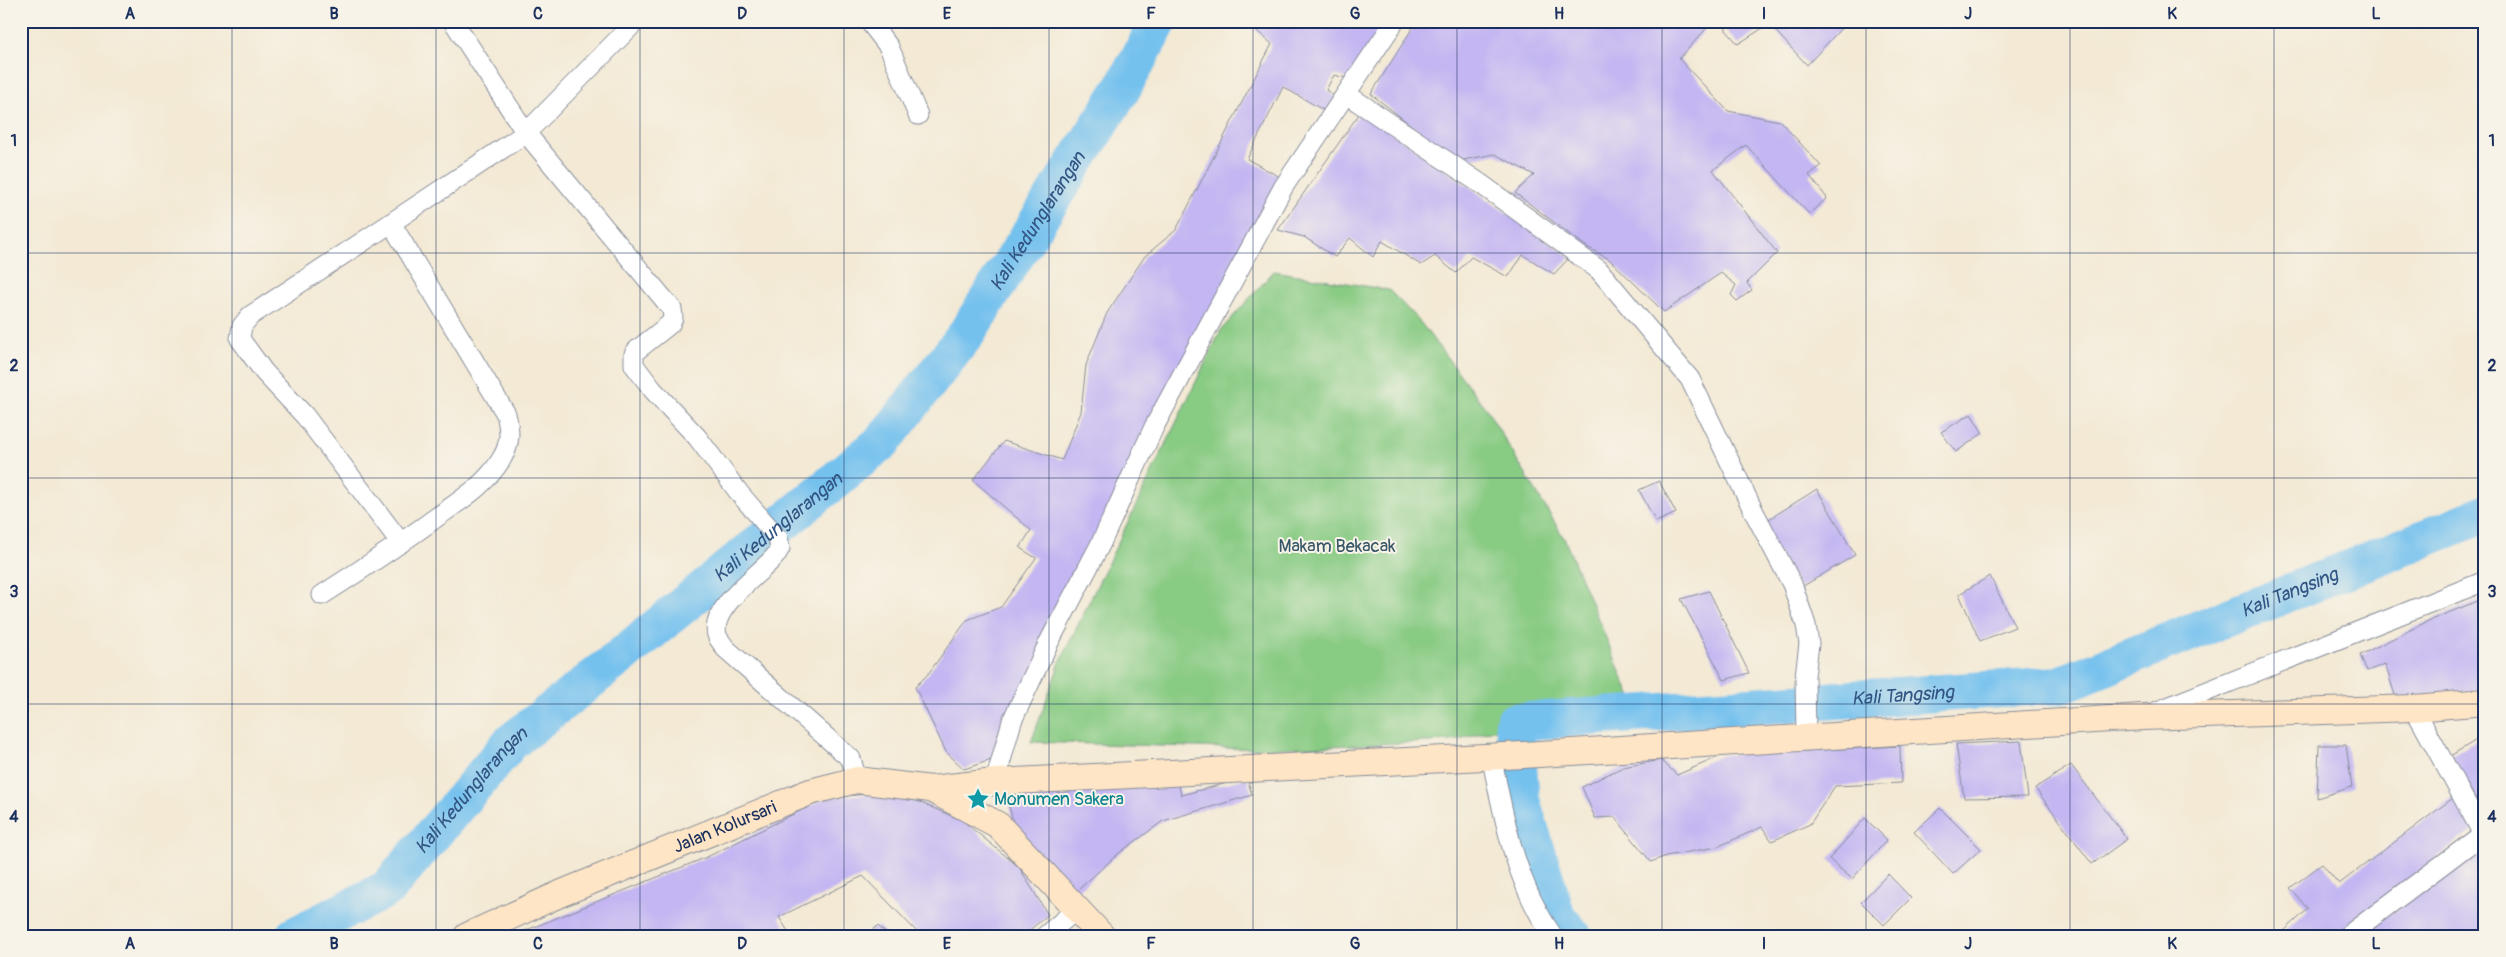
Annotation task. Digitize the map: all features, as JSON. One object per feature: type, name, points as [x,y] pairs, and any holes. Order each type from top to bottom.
[{"type":"street","points":[[453,21],[526,133],[672,309],[673,318],[670,324],[636,350],[634,365],[653,390],[697,437],[740,494],[778,538],[780,548],[776,555],[734,594],[724,608],[717,626],[716,635],[725,648],[851,759],[858,780]]},
{"type":"street","points":[[401,543],[304,416],[264,372],[240,339],[242,326],[250,316],[526,133],[636,21]]},
{"type":"street","points":[[869,21],[889,47],[918,115]]},
{"type":"street","points":[[998,825],[995,782],[1012,721],[1048,644],[1101,543],[1154,427],[1284,186],[1395,21]]},
{"type":"street","points":[[1346,94],[1481,184],[1598,270],[1690,379],[1754,512],[1792,584],[1806,625],[1809,644],[1804,691],[1806,728]]},
{"type":"street","points":[[322,595],[401,543],[480,486],[502,458],[508,445],[510,429],[506,414],[391,223]]},
{"type":"street","points":[[2142,717],[2485,581]]},
{"type":"street","name":"Jalan Kolursari","points":[[467,936],[562,893],[764,809],[810,792],[858,780],[931,789],[995,782],[1523,754],[1806,728],[2414,708],[2485,702]]},
{"type":"street","points":[[2347,936],[2484,836],[2414,708]]},
{"type":"street","points":[[1494,755],[1508,839],[1537,913],[1553,936]]},
{"type":"street","points":[[931,789],[998,825],[1102,936]]},
{"type":"street","points":[[1044,936],[1077,909]]},
{"type":"green space","name":"Makam Bekacak","points":[[1274,271],[1389,290],[1420,322],[1487,410],[1564,538],[1638,714],[1520,723],[1451,741],[1258,749],[1031,742],[1060,662],[1221,330]]},
{"type":"building","points":[[1245,21],[1395,21],[1355,80],[1334,75],[1326,90],[1342,101],[1332,115],[1283,87],[1247,159],[1280,177],[1048,644],[1006,759],[991,760],[964,769],[946,752],[915,687],[928,674],[967,620],[1001,607],[1036,558],[1020,548],[1031,530],[973,480],[1004,441],[1062,460],[1081,412],[1086,365],[1107,313],[1145,256],[1176,230],[1272,44]]},
{"type":"building","points":[[1417,21],[1713,21],[1679,59],[1728,111],[1780,121],[1821,166],[1809,175],[1827,198],[1809,214],[1746,145],[1713,170],[1777,253],[1747,283],[1752,290],[1737,301],[1731,295],[1736,285],[1721,273],[1664,312],[1609,259],[1587,247],[1515,193],[1534,175],[1495,154],[1463,160],[1430,140],[1371,94]]},
{"type":"building","points":[[1725,21],[1848,21],[1807,65],[1769,24],[1738,44],[1726,30]]},
{"type":"building","points":[[1359,114],[1380,125],[1570,257],[1554,274],[1523,255],[1508,277],[1471,257],[1456,273],[1435,256],[1421,265],[1382,241],[1373,257],[1350,238],[1335,257],[1304,237],[1278,230]]},
{"type":"building","points":[[1971,414],[1983,433],[1956,452],[1941,432]]},
{"type":"building","points":[[1659,481],[1676,513],[1656,522],[1639,490]]},
{"type":"building","points":[[1817,489],[1855,555],[1800,588],[1761,524]]},
{"type":"building","points":[[1990,576],[2015,627],[1980,641],[1959,594]]},
{"type":"building","points":[[1709,591],[1749,673],[1724,680],[1681,599]]},
{"type":"building","points":[[2485,598],[2485,690],[2396,698],[2385,664],[2367,671],[2360,655],[2428,621]]},
{"type":"building","points":[[2485,735],[2485,814],[2450,756]]},
{"type":"building","points":[[2021,741],[2028,797],[1964,798],[1956,744]]},
{"type":"building","points":[[2319,745],[2346,745],[2352,787],[2317,798]]},
{"type":"building","points":[[1900,746],[1901,783],[1835,786],[1810,824],[1772,841],[1762,827],[1717,847],[1666,856],[1651,862],[1615,817],[1595,818],[1582,787],[1623,767],[1661,760],[1677,775],[1723,755]]},
{"type":"building","points":[[2071,765],[2127,839],[2092,864],[2035,788]]},
{"type":"building","points":[[1177,778],[1181,795],[1247,778],[1252,795],[1163,821],[1118,854],[1069,898],[1017,837],[1005,791]]},
{"type":"building","points":[[870,794],[917,801],[963,821],[1019,867],[1048,915],[1022,936],[921,936],[863,876],[779,917],[791,936],[512,936],[707,857],[828,797]]},
{"type":"building","points":[[2453,798],[2473,829],[2338,936],[2287,936],[2284,931],[2308,909],[2290,888],[2322,864],[2339,884]]},
{"type":"building","points":[[1940,808],[1981,849],[1953,874],[1914,832]]},
{"type":"building","points":[[1865,818],[1887,840],[1852,879],[1829,859]]},
{"type":"building","points":[[2479,847],[2485,855],[2485,936],[2362,936]]},
{"type":"building","points":[[1888,874],[1911,898],[1884,925],[1861,902]]},
{"type":"building","points":[[878,926],[889,936],[864,936]]},
{"type":"waterway","name":"Kali Kedunglarangan","points":[[294,936],[387,889],[511,742],[619,658],[883,441],[964,337],[1122,89],[1159,21]]},
{"type":"waterway","name":"Kali Tangsing","points":[[1573,936],[1557,917],[1521,800],[1514,722],[2060,685],[2485,514]]},
{"type":"place","name":"Monumen Sakera","points":[[978,799]]}]
